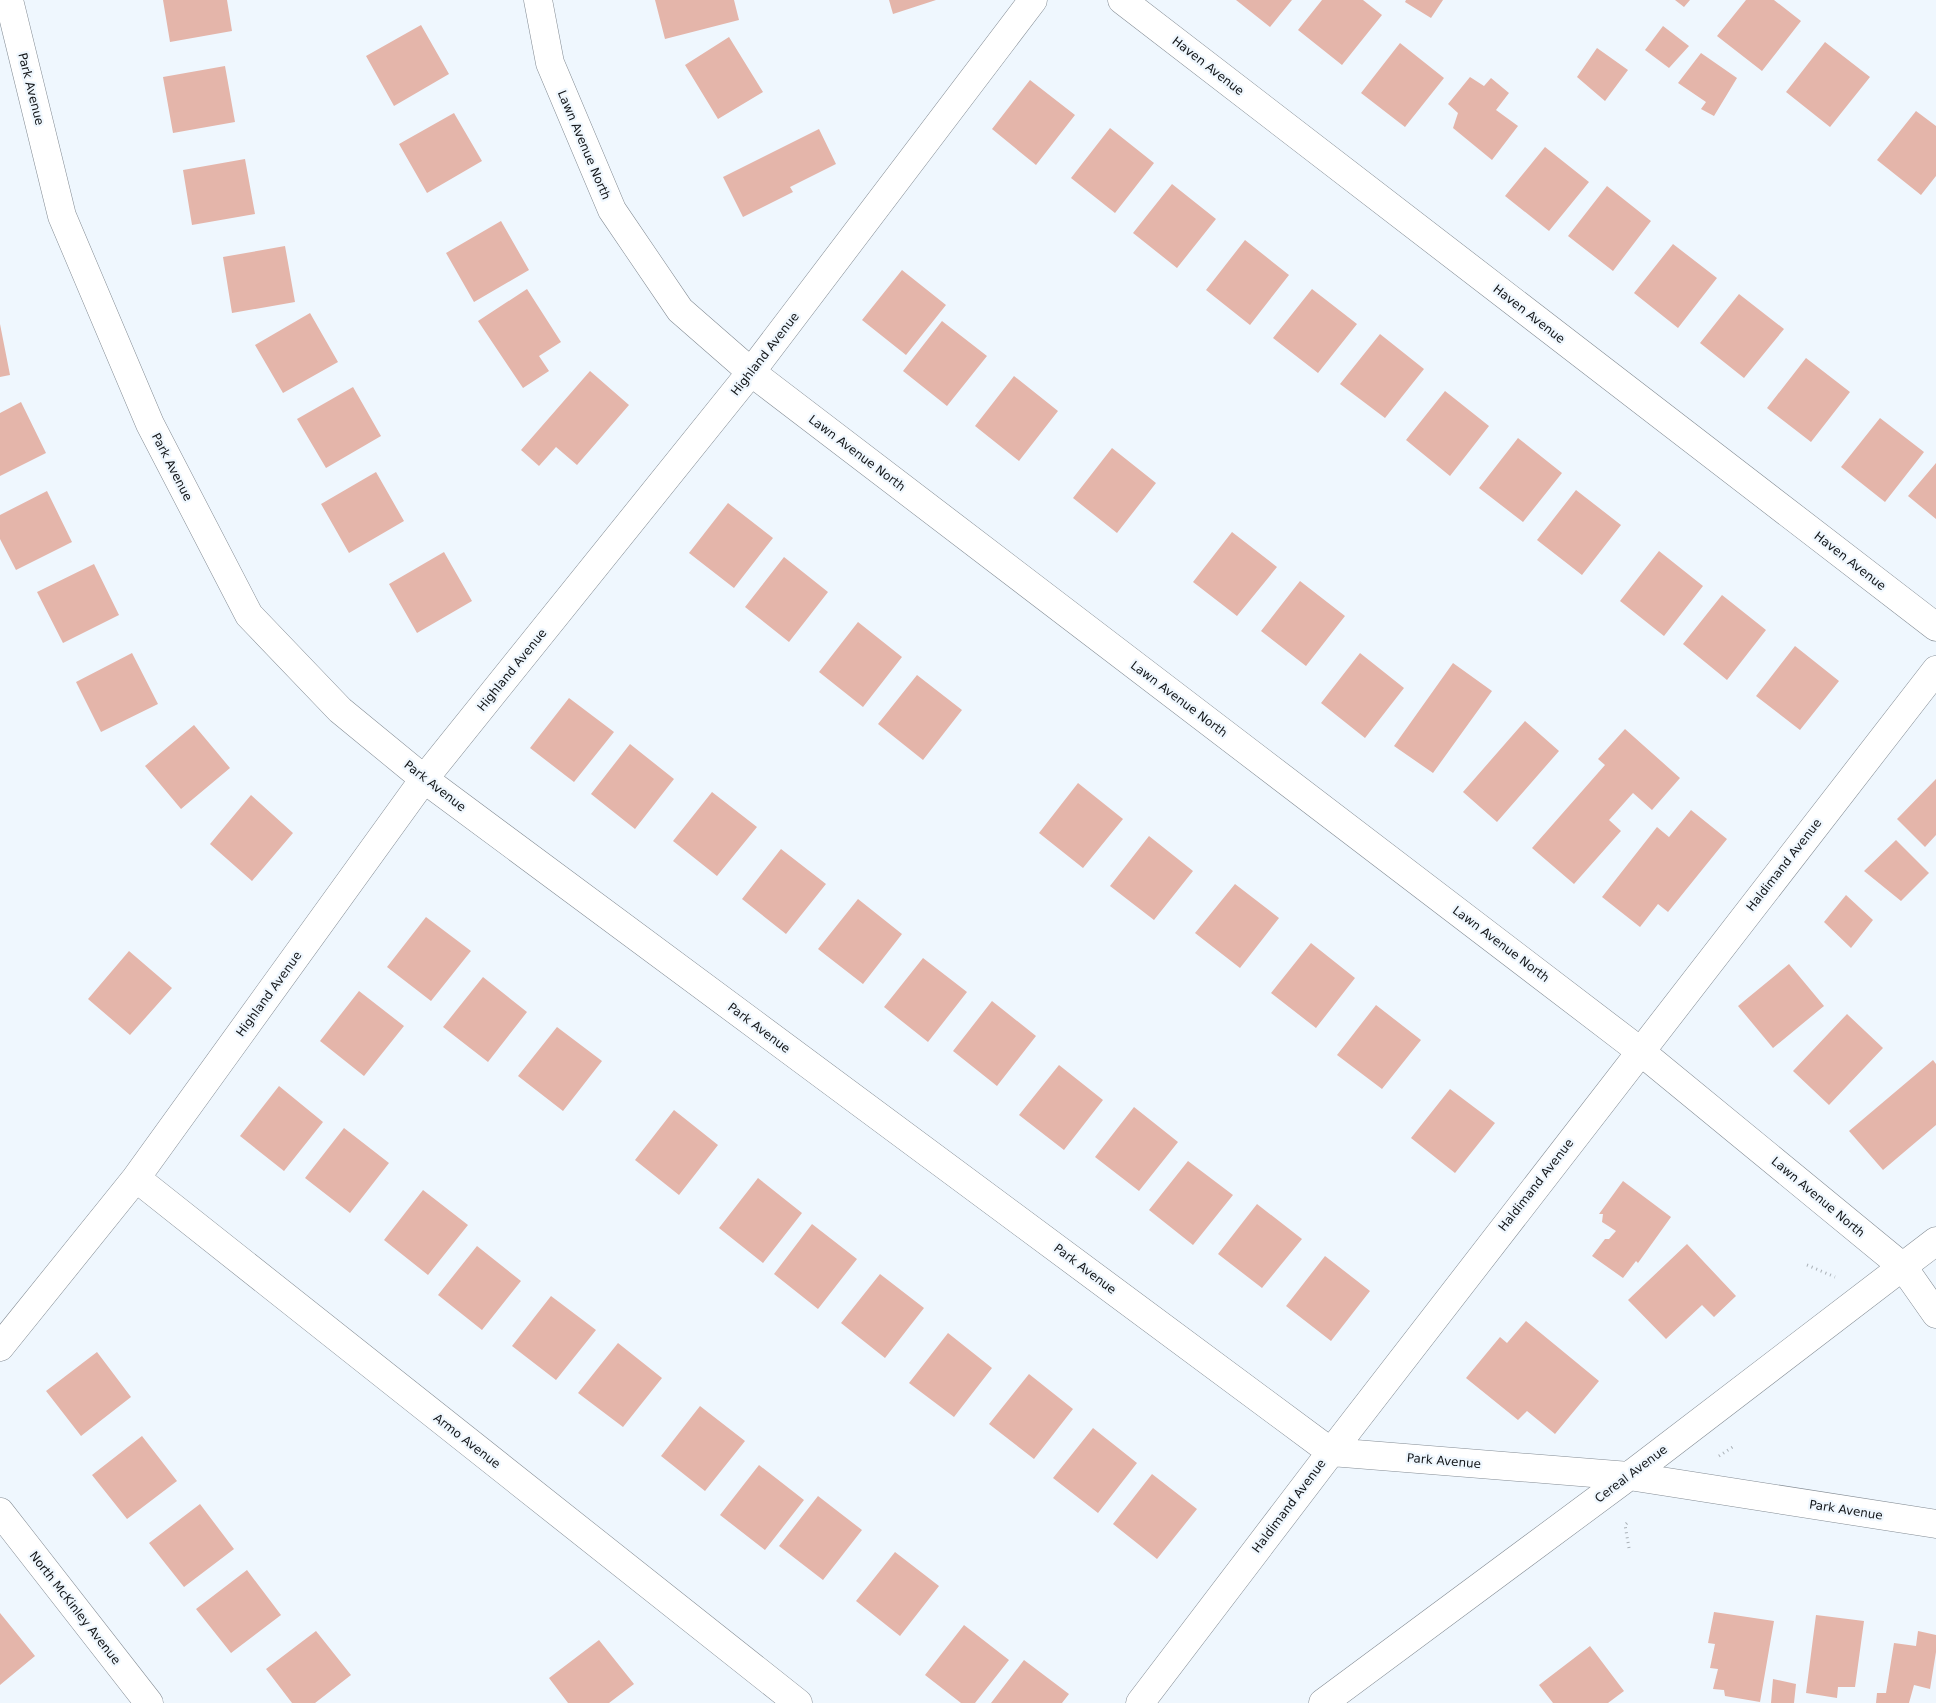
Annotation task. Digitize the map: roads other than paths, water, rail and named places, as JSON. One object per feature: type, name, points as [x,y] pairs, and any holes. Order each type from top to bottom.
[{"type":"street","name":"Park Avenue","points":[[9,0],[62,216],[150,424],[249,615],[340,710],[424,779],[1331,1452],[1629,1476],[1936,1524]]},
{"type":"street","name":"Lawn Avenue North","points":[[538,0],[550,63],[612,210],[680,310],[751,372],[1640,1050],[1902,1267],[1936,1314]]},
{"type":"street","name":"Highland Avenue","points":[[0,1347],[136,1178],[424,779],[751,372],[1033,0]]},
{"type":"street","name":"Haven Avenue","points":[[1122,0],[1936,627]]},
{"type":"street","name":"Haldimand Avenue","points":[[1140,1703],[1640,1050],[1936,670]]},
{"type":"street","name":"Armo Avenue","points":[[136,1178],[798,1703]]},
{"type":"street","name":"Cereal Avenue","points":[[1323,1703],[1629,1476],[1936,1241]]},
{"type":"street","name":"North McKinley Avenue","points":[[0,1512],[149,1703]]}]
